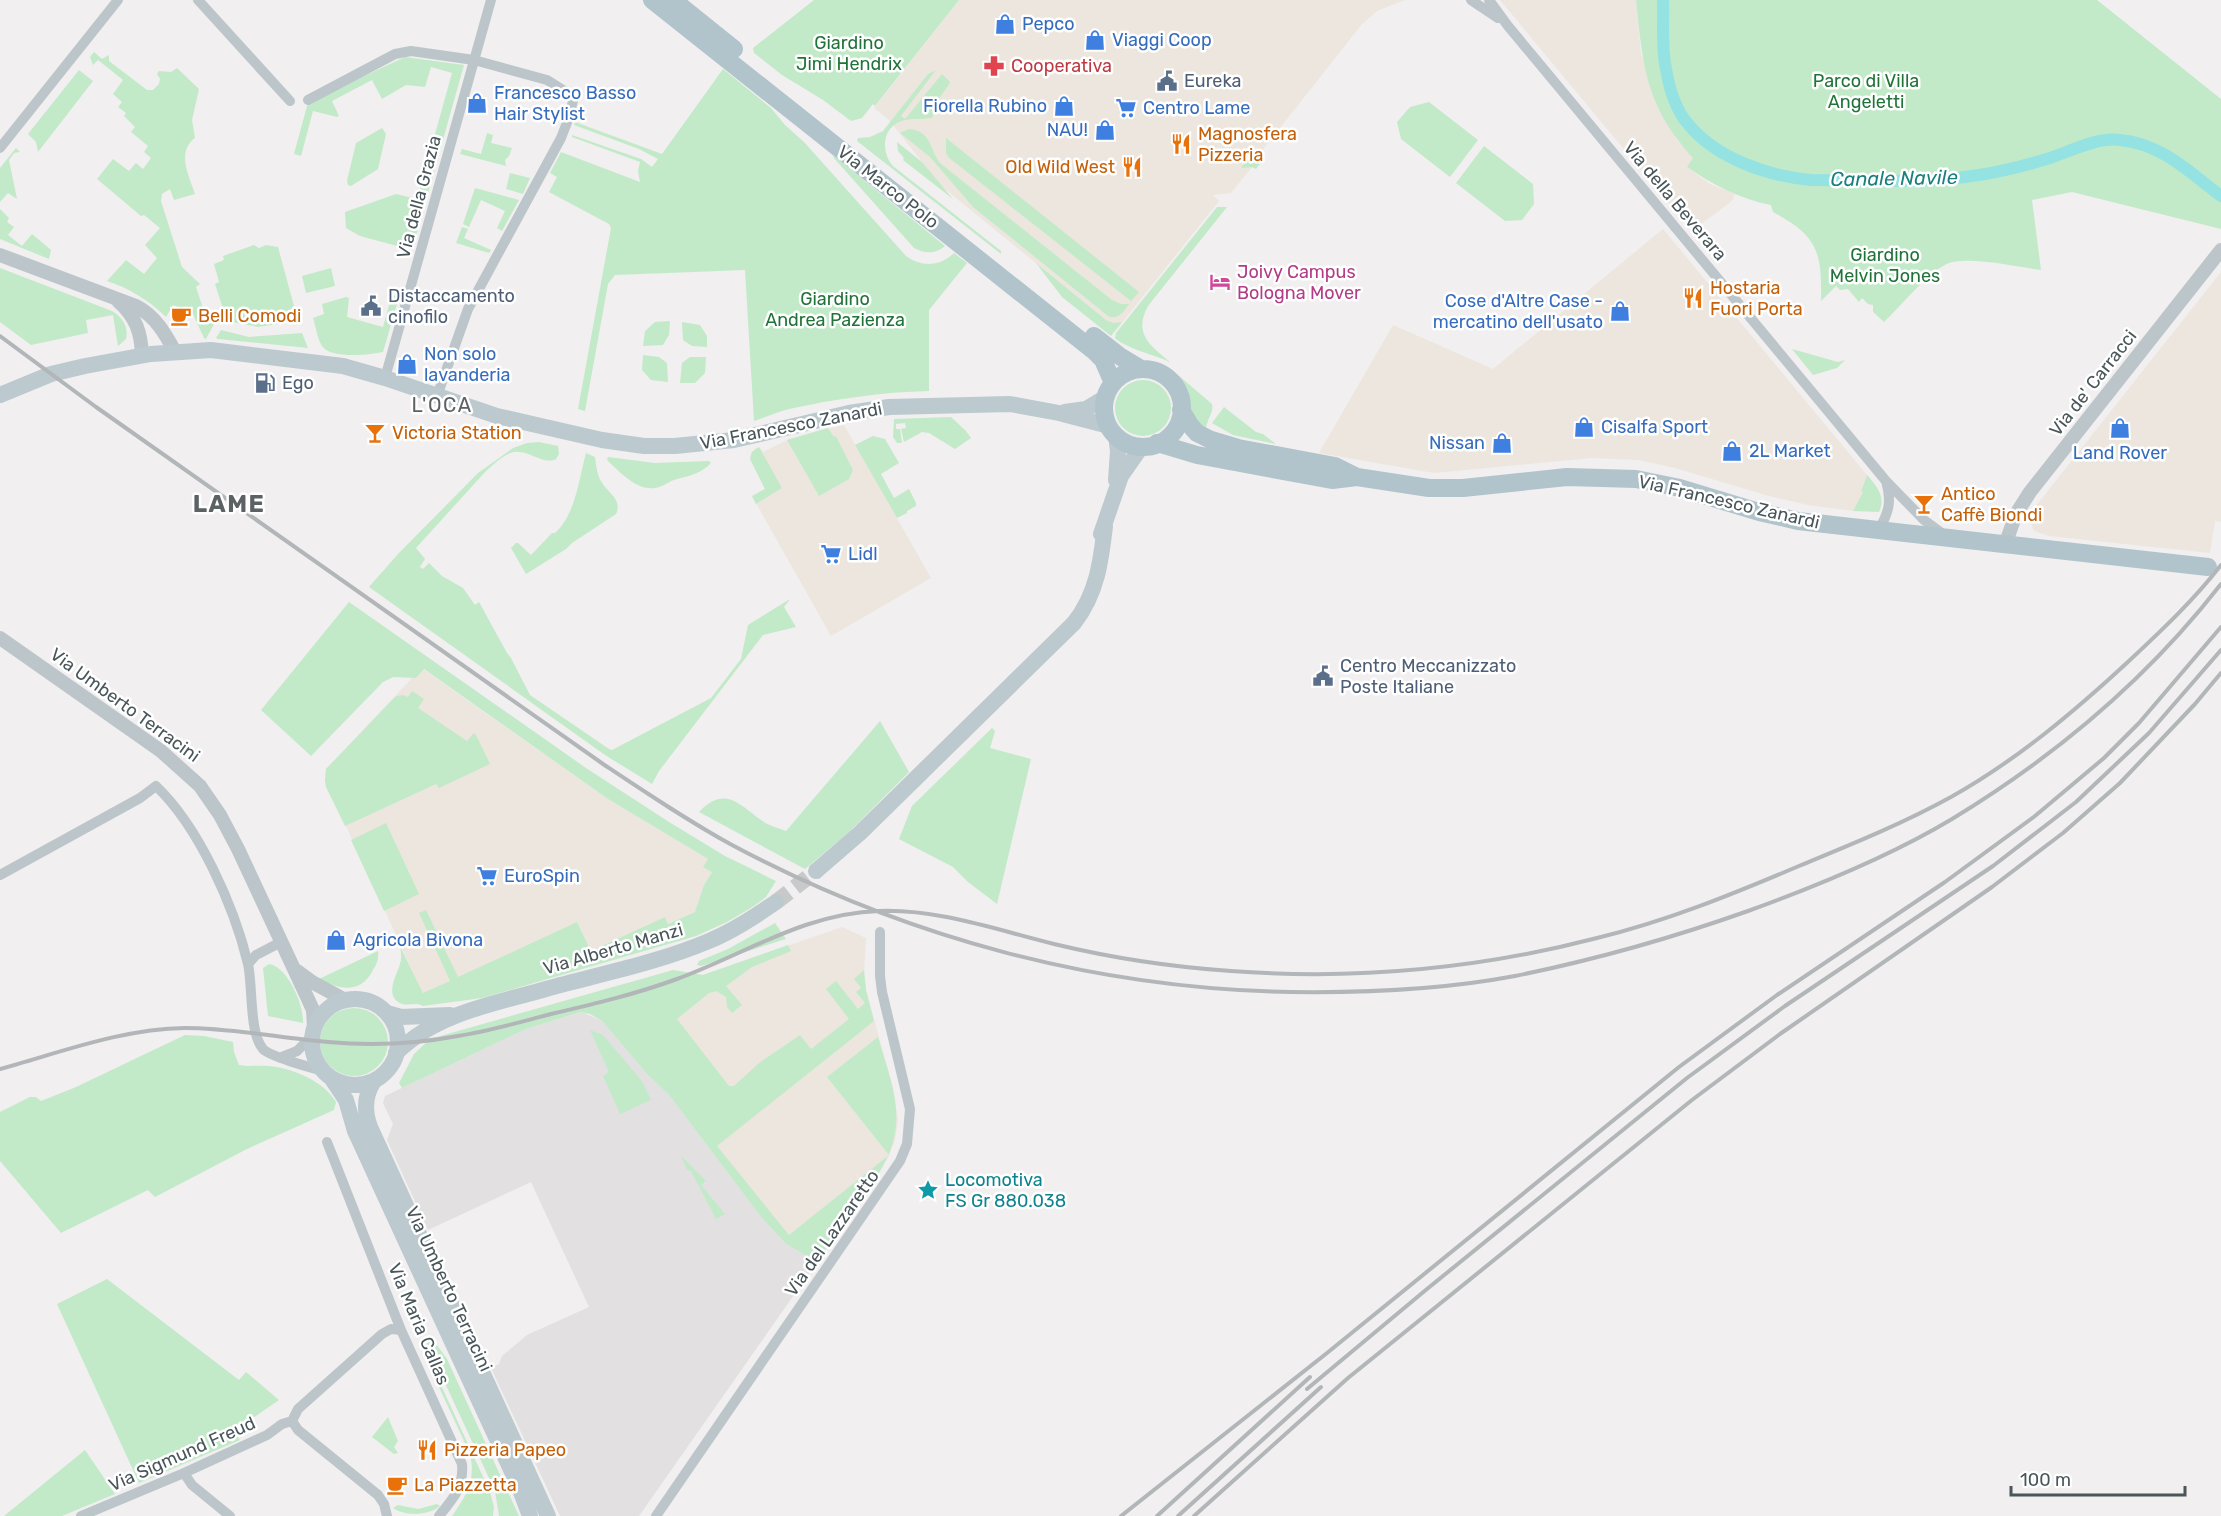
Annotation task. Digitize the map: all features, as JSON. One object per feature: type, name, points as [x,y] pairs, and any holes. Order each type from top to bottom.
[{"type":"main road","name":"Via Marco Polo","points":[[652,0],[1094,351],[1105,364],[1109,390]]},
{"type":"main road","name":"Via Marco Polo","points":[[673,0],[1107,347],[1141,369]]},
{"type":"main road","name":"Via Francesco Zanardi","points":[[0,395],[51,375],[142,355],[221,351],[343,366],[516,421],[610,441],[654,447],[734,440],[849,413],[889,407],[1011,405],[1059,413],[1112,431]]},
{"type":"main road","points":[[816,871],[860,833],[1057,639],[1080,599],[1116,487],[1128,464],[1149,445],[1167,437],[1175,428],[1181,410],[1180,397],[1172,382],[1153,370],[1141,369],[1123,375],[1109,390],[1104,411],[1118,451],[1116,487]]},
{"type":"main road","name":"Via Francesco Zanardi","points":[[1059,413],[1086,409],[1109,390]]},
{"type":"main road","name":"Via Francesco Zanardi","points":[[1181,410],[1197,433],[1211,440],[1238,448],[1335,466],[1357,477]]},
{"type":"main road","points":[[1112,431],[1126,443],[1149,445]]},
{"type":"main road","name":"Via Francesco Zanardi","points":[[1149,445],[1332,480],[1357,477],[1430,488],[1463,488],[1567,477],[1636,478],[1680,488],[1787,519],[2208,567]]},
{"type":"main road","name":"Via Alberto Manzi","points":[[396,1053],[419,1033],[454,1015],[664,956],[708,941],[743,924],[776,902]]},
{"type":"main road","points":[[355,999],[371,1002],[387,1013],[396,1029],[398,1041],[396,1053],[387,1071],[374,1081],[350,1085],[327,1075],[314,1055],[313,1031],[326,1009],[345,1000],[355,999]]},
{"type":"main road","name":"Via Alberto Manzi","points":[[387,1013],[401,1017],[454,1015]]},
{"type":"main road","name":"Via Umberto Terracini","points":[[327,1075],[346,1100],[355,1131],[519,1487],[530,1516]]},
{"type":"main road","name":"Via Umberto Terracini","points":[[374,1081],[365,1104],[370,1127],[548,1516]]},
{"type":"street","points":[[198,0],[290,101]]},
{"type":"street","name":"Via della Grazia","points":[[385,378],[491,0]]},
{"type":"street","name":"Via della Beverara","points":[[1471,0],[1508,26]]},
{"type":"street","name":"Via della Beverara","points":[[1489,0],[1508,26],[1886,481],[1924,520],[1951,539]]},
{"type":"street","points":[[0,148],[116,3]]},
{"type":"street","points":[[308,100],[400,52],[411,51],[474,60],[552,82],[573,95],[574,99],[561,138],[463,318],[437,396]]},
{"type":"street","name":"Via de' Carracci","points":[[2005,545],[2016,514],[2030,492],[2221,250]]},
{"type":"street","points":[[0,255],[136,306],[159,325],[175,352]]},
{"type":"street","points":[[117,300],[137,323],[141,334],[142,355]]},
{"type":"street","points":[[1878,531],[1889,506],[1890,496],[1886,481]]},
{"type":"street","name":"Via Umberto Terracini","points":[[0,638],[161,752],[200,786],[220,815],[238,849],[313,1010],[313,1031]]},
{"type":"street","points":[[0,875],[140,798],[156,786],[176,806],[196,836],[228,903],[248,964],[256,1039],[268,1053],[327,1075]]},
{"type":"street","name":"Via del Lazzaretto","points":[[656,1516],[900,1161],[907,1144],[910,1109],[882,992],[880,932]]},
{"type":"street","points":[[248,964],[256,955],[281,942]]},
{"type":"street","name":"Via Umberto Terracini","points":[[293,967],[312,982],[345,1000]]},
{"type":"street","points":[[282,1057],[305,1045],[313,1031]]},
{"type":"street","name":"Via Maria Callas","points":[[327,1142],[401,1330],[462,1464],[463,1474],[459,1490],[440,1516]]},
{"type":"street","name":"Via Sigmund Freud","points":[[81,1516],[184,1473],[292,1421],[298,1409],[368,1346],[391,1329],[401,1330]]},
{"type":"street","points":[[292,1421],[298,1430],[378,1495],[384,1504],[387,1516]]},
{"type":"street","points":[[184,1473],[192,1485],[230,1516]]},
{"type":"shaded area","points":[[959,0],[1405,0],[1377,11],[1362,24],[1231,193],[1213,195],[1219,201],[1117,329],[940,185],[890,121],[874,108]]},
{"type":"shaded area","points":[[1500,0],[1636,0],[1641,54],[1677,140],[1694,159],[1687,167],[1710,184],[1735,194],[1732,201],[1692,231]]},
{"type":"shaded area","points":[[1663,229],[1867,475],[1861,490],[1863,492],[1853,511],[1808,505],[1769,496],[1675,468],[1639,460],[1592,458],[1434,473],[1319,453],[1393,325],[1493,369]]},
{"type":"shaded area","points":[[2221,272],[2221,522],[2215,521],[2210,553],[2049,536],[2034,531],[2029,519],[2035,507]]},
{"type":"shaded area","points":[[844,425],[931,578],[831,636],[752,496],[765,489],[750,459],[751,453],[756,448],[760,448],[763,452],[789,439]]},
{"type":"shaded area","points":[[423,669],[608,799],[708,859],[712,872],[704,885],[695,912],[668,924],[665,918],[591,951],[577,922],[423,994],[325,780],[326,769]]},
{"type":"shaded area","points":[[842,927],[866,938],[864,973],[866,990],[893,1088],[898,1121],[895,1140],[888,1158],[817,1262],[785,1243],[669,1095],[673,970],[703,975]]},
{"type":"shaded area","points":[[582,1012],[602,1021],[647,1074],[669,1095],[761,1217],[785,1243],[817,1262],[639,1516],[560,1516],[491,1368],[499,1364],[502,1356],[527,1335],[589,1307],[531,1182],[428,1230],[387,1140],[393,1124],[383,1103],[385,1096],[526,1029]]},
{"type":"green space","name":"Giardino Jimi Hendrix","points":[[814,0],[959,0],[875,106],[873,104],[862,118],[851,121],[823,100],[782,75],[754,53],[753,48]]},
{"type":"green space","name":"Parco di Villa Angeletti","points":[[1636,0],[2097,0],[2221,99],[2221,229],[2072,192],[2032,200],[2041,270],[1981,261],[1949,263],[1924,281],[1884,322],[1873,312],[1873,305],[1868,304],[1862,298],[1859,302],[1848,289],[1840,290],[1836,286],[1821,301],[1818,258],[1814,247],[1800,229],[1773,212],[1771,205],[1727,190],[1687,167],[1693,158],[1665,121],[1650,85],[1641,46]]},
{"type":"green space","points":[[94,52],[102,59],[109,55],[109,61],[147,90],[153,90],[159,84],[160,79],[157,74],[159,71],[171,72],[177,68],[199,89],[192,120],[195,138],[189,144],[185,157],[187,172],[195,194],[174,200],[170,189],[162,194],[161,201],[182,267],[200,284],[196,287],[208,324],[215,322],[206,339],[192,312],[173,305],[166,317],[139,296],[107,281],[126,260],[144,274],[157,258],[145,245],[160,228],[144,215],[141,216],[97,179],[113,159],[129,171],[136,163],[143,169],[151,158],[144,152],[148,146],[131,132],[135,127],[124,116],[126,113],[118,107],[122,102],[113,94],[123,80],[98,60],[93,65],[90,57]]},
{"type":"green space","points":[[405,57],[464,65],[412,250],[360,236],[346,228],[345,212],[396,194],[417,199],[452,73],[431,67],[425,87],[406,85],[382,99],[372,80],[332,101],[339,116],[313,111],[301,156],[294,154],[307,106]]},
{"type":"green space","name":"Giardino Andrea Pazienza","points":[[723,69],[771,108],[906,256],[924,264],[930,264],[943,261],[954,253],[967,263],[929,310],[929,391],[876,394],[824,402],[789,409],[754,421],[745,270],[615,275],[608,284],[585,411],[578,409],[611,228],[609,224],[549,192],[557,177],[550,173],[561,152],[640,182],[638,171],[640,162],[572,137],[572,135],[641,159],[652,167],[658,159],[639,149],[574,125],[575,122],[662,154]]},
{"type":"green space","points":[[79,70],[93,81],[38,152],[36,142],[28,134]]},
{"type":"green space","points":[[936,70],[901,116],[905,119],[942,74],[950,82],[935,106],[933,117],[897,123],[888,133],[886,153],[893,166],[1001,251],[1001,254],[857,141],[858,138],[870,137],[883,131],[928,74]]},
{"type":"green space","points":[[1429,102],[1478,140],[1450,177],[1401,139],[1397,122],[1410,107]]},
{"type":"green space","points":[[382,128],[386,134],[378,169],[351,186],[348,185],[356,143]]},
{"type":"green space","points":[[909,129],[916,130],[926,137],[940,163],[1112,300],[1121,304],[1129,304],[1123,312],[1115,317],[1108,316],[973,207],[930,157],[900,133]]},
{"type":"green space","points":[[487,133],[493,135],[491,143],[512,148],[505,160],[506,166],[460,154],[462,149],[481,154]]},
{"type":"green space","points":[[946,138],[1139,292],[1131,301],[948,157]]},
{"type":"green space","points":[[897,142],[922,162],[953,199],[903,160],[904,158],[898,151]]},
{"type":"green space","points":[[1484,146],[1533,184],[1534,204],[1522,220],[1505,221],[1456,183]]},
{"type":"green space","points":[[16,148],[20,152],[14,153],[9,160],[17,199],[8,193],[0,202],[0,168]]},
{"type":"green space","points":[[1249,148],[1262,161],[1256,169],[1241,168],[1245,162],[1238,155],[1243,149],[1246,151]]},
{"type":"green space","points":[[833,157],[945,246],[938,251],[930,252],[914,248]]},
{"type":"green space","points":[[510,173],[530,178],[523,194],[506,189]]},
{"type":"green space","points":[[475,188],[519,200],[502,231],[497,228],[505,211],[481,200],[469,227],[463,224]]},
{"type":"green space","points":[[1217,207],[1227,207],[1148,306],[1144,316],[1142,324],[1146,338],[1170,362],[1120,342],[1115,338],[1116,333]]},
{"type":"green space","points":[[0,209],[9,218],[7,222],[14,227],[8,235],[22,246],[32,234],[51,250],[49,259],[0,239]]},
{"type":"green space","points":[[462,227],[468,229],[464,238],[491,250],[489,253],[456,243]]},
{"type":"green space","points":[[254,245],[259,248],[266,245],[278,247],[298,321],[258,327],[227,321],[215,284],[219,282],[214,264],[224,260],[223,256]]},
{"type":"green space","points":[[1036,263],[1106,320],[1113,323],[1122,322],[1111,336],[1062,297]]},
{"type":"green space","points":[[0,268],[112,311],[124,323],[126,339],[118,346],[113,315],[86,320],[88,333],[31,345],[0,322]]},
{"type":"green space","points":[[331,268],[335,286],[306,293],[302,276]]},
{"type":"green space","points":[[392,295],[399,297],[383,352],[360,355],[341,354],[333,353],[322,346],[313,318],[324,314],[322,304],[349,298],[347,317],[383,327]]},
{"type":"green space","points":[[670,321],[669,335],[663,345],[643,346],[645,331],[655,322]]},
{"type":"green space","points":[[682,322],[700,325],[707,336],[707,347],[692,346],[683,340]]},
{"type":"green space","points":[[221,330],[249,337],[302,333],[308,348],[218,339],[216,338]]},
{"type":"green space","points":[[1792,349],[1838,362],[1845,360],[1837,368],[1813,375]]},
{"type":"green space","points":[[643,355],[659,357],[667,363],[668,382],[651,380],[642,370]]},
{"type":"green space","points":[[690,357],[706,357],[705,373],[695,383],[680,383],[682,363]]},
{"type":"green space","points":[[1178,375],[1212,404],[1206,430],[1192,415],[1188,390]]},
{"type":"green space","points":[[1143,380],[1154,382],[1163,388],[1169,397],[1171,408],[1169,419],[1163,428],[1154,434],[1143,436],[1132,434],[1123,428],[1117,419],[1115,408],[1117,397],[1123,388],[1132,382]]},
{"type":"green space","points":[[1224,407],[1256,432],[1263,434],[1276,444],[1233,435],[1212,423]]},
{"type":"green space","points":[[951,417],[971,438],[955,449],[929,433],[922,432],[904,442],[901,429],[906,428],[905,423],[896,424],[896,429],[900,429],[902,443],[897,443],[893,437],[894,419]]},
{"type":"green space","points":[[828,428],[834,437],[836,436],[853,470],[849,479],[819,496],[787,440]]},
{"type":"green space","points":[[873,436],[885,439],[899,463],[881,474],[894,498],[909,489],[916,503],[916,506],[897,518],[855,445]]},
{"type":"green space","points":[[539,442],[558,446],[559,454],[556,459],[545,460],[516,452],[497,461],[416,548],[425,559],[420,567],[423,569],[429,563],[442,576],[463,588],[475,605],[479,602],[530,695],[609,749],[612,750],[711,698],[741,659],[748,625],[790,599],[784,607],[796,627],[763,635],[659,771],[652,784],[605,755],[369,587],[398,554],[478,473],[513,448]]},
{"type":"green space","points":[[759,447],[782,488],[756,504],[752,496],[765,489],[750,459],[752,452]]},
{"type":"green space","points":[[586,453],[595,457],[600,478],[616,500],[618,509],[616,514],[526,574],[511,548],[518,543],[531,555],[562,525],[576,495]]},
{"type":"green space","points":[[608,457],[655,463],[709,461],[711,463],[695,474],[658,487],[648,488],[628,479],[607,460]]},
{"type":"green space","points":[[1867,475],[1881,497],[1879,512],[1853,511],[1863,492],[1861,491]]},
{"type":"green space","points":[[349,602],[586,768],[725,856],[776,881],[766,897],[727,922],[696,936],[482,998],[423,1006],[400,1003],[395,999],[392,990],[401,962],[400,946],[423,993],[450,981],[419,913],[426,910],[458,977],[577,922],[591,951],[665,917],[668,924],[695,912],[704,885],[712,872],[703,867],[708,859],[608,799],[424,669],[416,678],[393,677],[383,682],[311,756],[261,710]]},
{"type":"green space","points":[[412,691],[424,699],[418,708],[467,741],[474,733],[490,764],[439,788],[436,784],[345,826],[326,787],[326,769],[396,696],[408,697]]},
{"type":"green space","points":[[880,721],[909,772],[849,832],[805,869],[699,812],[717,800],[725,799],[740,804],[766,823],[786,831]]},
{"type":"green space","points":[[992,728],[995,731],[990,748],[1031,759],[997,904],[968,882],[953,867],[899,839],[912,806]]},
{"type":"green space","points":[[386,823],[419,894],[384,911],[351,840]]},
{"type":"green space","points":[[775,923],[786,939],[701,966],[697,965],[699,961],[728,949]]},
{"type":"green space","points":[[788,945],[791,951],[752,967],[726,986],[742,1005],[732,1013],[727,1007],[726,997],[716,991],[709,993],[677,1019],[729,1086],[734,1086],[759,1063],[800,1035],[811,1049],[849,1019],[826,989],[836,981],[858,1009],[865,1003],[856,992],[861,988],[854,979],[864,970],[866,990],[874,1021],[717,1146],[789,1235],[888,1156],[879,1173],[817,1262],[785,1243],[761,1217],[669,1095],[647,1074],[602,1021],[590,1014],[581,1012],[526,1029],[402,1088],[399,1083],[414,1054],[430,1039],[673,970],[703,975]]},
{"type":"green space","points":[[378,951],[378,959],[368,978],[356,986],[349,988],[335,986],[319,979]]},
{"type":"green space","points":[[269,964],[282,972],[294,988],[301,1007],[303,1023],[268,1016],[263,968]]},
{"type":"green space","points":[[354,1008],[367,1010],[378,1018],[386,1029],[388,1042],[386,1055],[378,1066],[367,1074],[354,1076],[341,1074],[330,1066],[322,1055],[320,1042],[322,1029],[330,1018],[341,1010]]},
{"type":"green space","points":[[590,1030],[603,1035],[642,1081],[651,1100],[620,1114],[603,1076],[609,1072]]},
{"type":"green space","points":[[185,1035],[233,1042],[239,1065],[278,1067],[307,1077],[331,1095],[336,1102],[334,1110],[247,1149],[155,1197],[148,1190],[61,1233],[0,1161],[0,1112],[30,1097],[36,1097],[41,1101],[76,1087]]},
{"type":"green space","points":[[878,1037],[896,1105],[894,1138],[889,1154],[827,1077]]},
{"type":"green space","points":[[681,1156],[706,1181],[701,1185],[725,1214],[716,1219]]},
{"type":"green space","points":[[107,1279],[239,1380],[246,1372],[279,1400],[234,1431],[240,1440],[139,1483],[57,1304]]},
{"type":"green space","points":[[431,1337],[447,1359],[519,1516],[499,1516],[495,1491],[425,1340]]},
{"type":"green space","points":[[434,1370],[490,1492],[494,1507],[493,1516],[452,1516],[469,1487],[472,1463],[432,1372]]},
{"type":"green space","points":[[388,1417],[398,1441],[394,1447],[398,1453],[394,1454],[372,1437]]},
{"type":"green space","points":[[85,1450],[115,1494],[62,1516],[4,1516]]},
{"type":"green space","points":[[437,1504],[440,1506],[430,1512],[416,1514],[393,1508],[398,1505],[418,1509]]},
{"type":"waterway","name":"Canale Navile","points":[[1663,0],[1664,61],[1671,91],[1680,112],[1688,124],[1713,147],[1744,164],[1761,170],[1811,180],[1937,180],[2006,170],[2093,143],[2120,140],[2149,147],[2162,153],[2221,196]]},
{"type":"tunnel","points":[[776,902],[816,871]]},
{"type":"railway","points":[[0,336],[96,407],[603,764],[716,836],[797,878],[933,931],[1003,952],[1146,981],[1218,989],[1291,992],[1375,991],[1459,985],[1545,970],[1603,956],[1748,911],[1826,881],[1903,846],[1990,795],[2063,742],[2131,683],[2163,652],[2221,584]]},
{"type":"railway","points":[[0,1069],[92,1042],[161,1029],[221,1030],[360,1044],[393,1044],[470,1034],[646,989],[702,969],[800,927],[852,913],[879,911],[924,913],[1120,958],[1231,971],[1323,974],[1415,970],[1552,949],[1649,924],[1725,897],[1876,834],[1951,797],[2022,751],[2088,698],[2177,614],[2221,565]]},
{"type":"railway","points":[[1121,1516],[1327,1353],[1679,1067],[1777,995],[1945,882],[2035,816],[2104,758],[2139,723],[2221,627]]},
{"type":"railway","points":[[1307,1389],[1687,1078],[1785,1006],[1993,866],[2076,802],[2149,733],[2221,650]]},
{"type":"railway","points":[[1194,1516],[1348,1378],[1692,1100],[1780,1034],[1992,887],[2063,833],[2120,783],[2195,704],[2221,673]]},
{"type":"railway","points":[[925,1195],[930,1186]]},
{"type":"railway","points":[[1157,1516],[1310,1377]]},
{"type":"railway","points":[[1178,1516],[1321,1387]]},
{"type":"place","name":"Pepco","points":[[1005,24]]},
{"type":"place","name":"Viaggi Coop","points":[[1095,40]]},
{"type":"place","name":"Cooperativa","points":[[994,66]]},
{"type":"place","name":"Eureka","points":[[1167,81]]},
{"type":"place","name":"Francesco Basso Hair Stylist","points":[[477,103]]},
{"type":"place","name":"Fiorella Rubino","points":[[1064,106]]},
{"type":"place","name":"Centro Lame","points":[[1126,108]]},
{"type":"place","name":"NAU!","points":[[1105,130]]},
{"type":"place","name":"Magnosfera Pizzeria","points":[[1181,144]]},
{"type":"place","name":"Old Wild West","points":[[1132,167]]},
{"type":"place","name":"Joivy Campus Bologna Mover","points":[[1220,282]]},
{"type":"place","name":"Hostaria Fuori Porta","points":[[1693,298]]},
{"type":"place","name":"Distaccamento cinofilo","points":[[371,306]]},
{"type":"place","name":"Cose d'Altre Case - mercatino dell'usato","points":[[1620,311]]},
{"type":"place","name":"Belli Comodi","points":[[181,316]]},
{"type":"place","name":"Non solo lavanderia","points":[[407,364]]},
{"type":"place","name":"Ego","points":[[265,383]]},
{"type":"place","name":"Cisalfa Sport","points":[[1584,427]]},
{"type":"place","name":"Land Rover","points":[[2120,428]]},
{"type":"place","name":"Victoria Station","points":[[375,433]]},
{"type":"place","name":"Nissan","points":[[1502,443]]},
{"type":"place","name":"2L Market","points":[[1732,451]]},
{"type":"place","name":"Antico Caffè Biondi","points":[[1924,504]]},
{"type":"place","name":"Lidl","points":[[831,554]]},
{"type":"place","name":"Centro Meccanizzato Poste Italiane","points":[[1323,676]]},
{"type":"place","name":"EuroSpin","points":[[487,876]]},
{"type":"place","name":"Agricola Bivona","points":[[336,940]]},
{"type":"place","name":"Locomotiva FS Gr 880.038","points":[[928,1190]]},
{"type":"place","name":"Pizzeria Papeo","points":[[427,1450]]},
{"type":"place","name":"La Piazzetta","points":[[397,1485]]},
{"type":"district","name":"L'OCA","points":[[442,405]]},
{"type":"district","name":"LAME","points":[[229,504]]},
{"type":"park label","name":"Giardino Melvin Jones","points":[[1885,265]]}]
